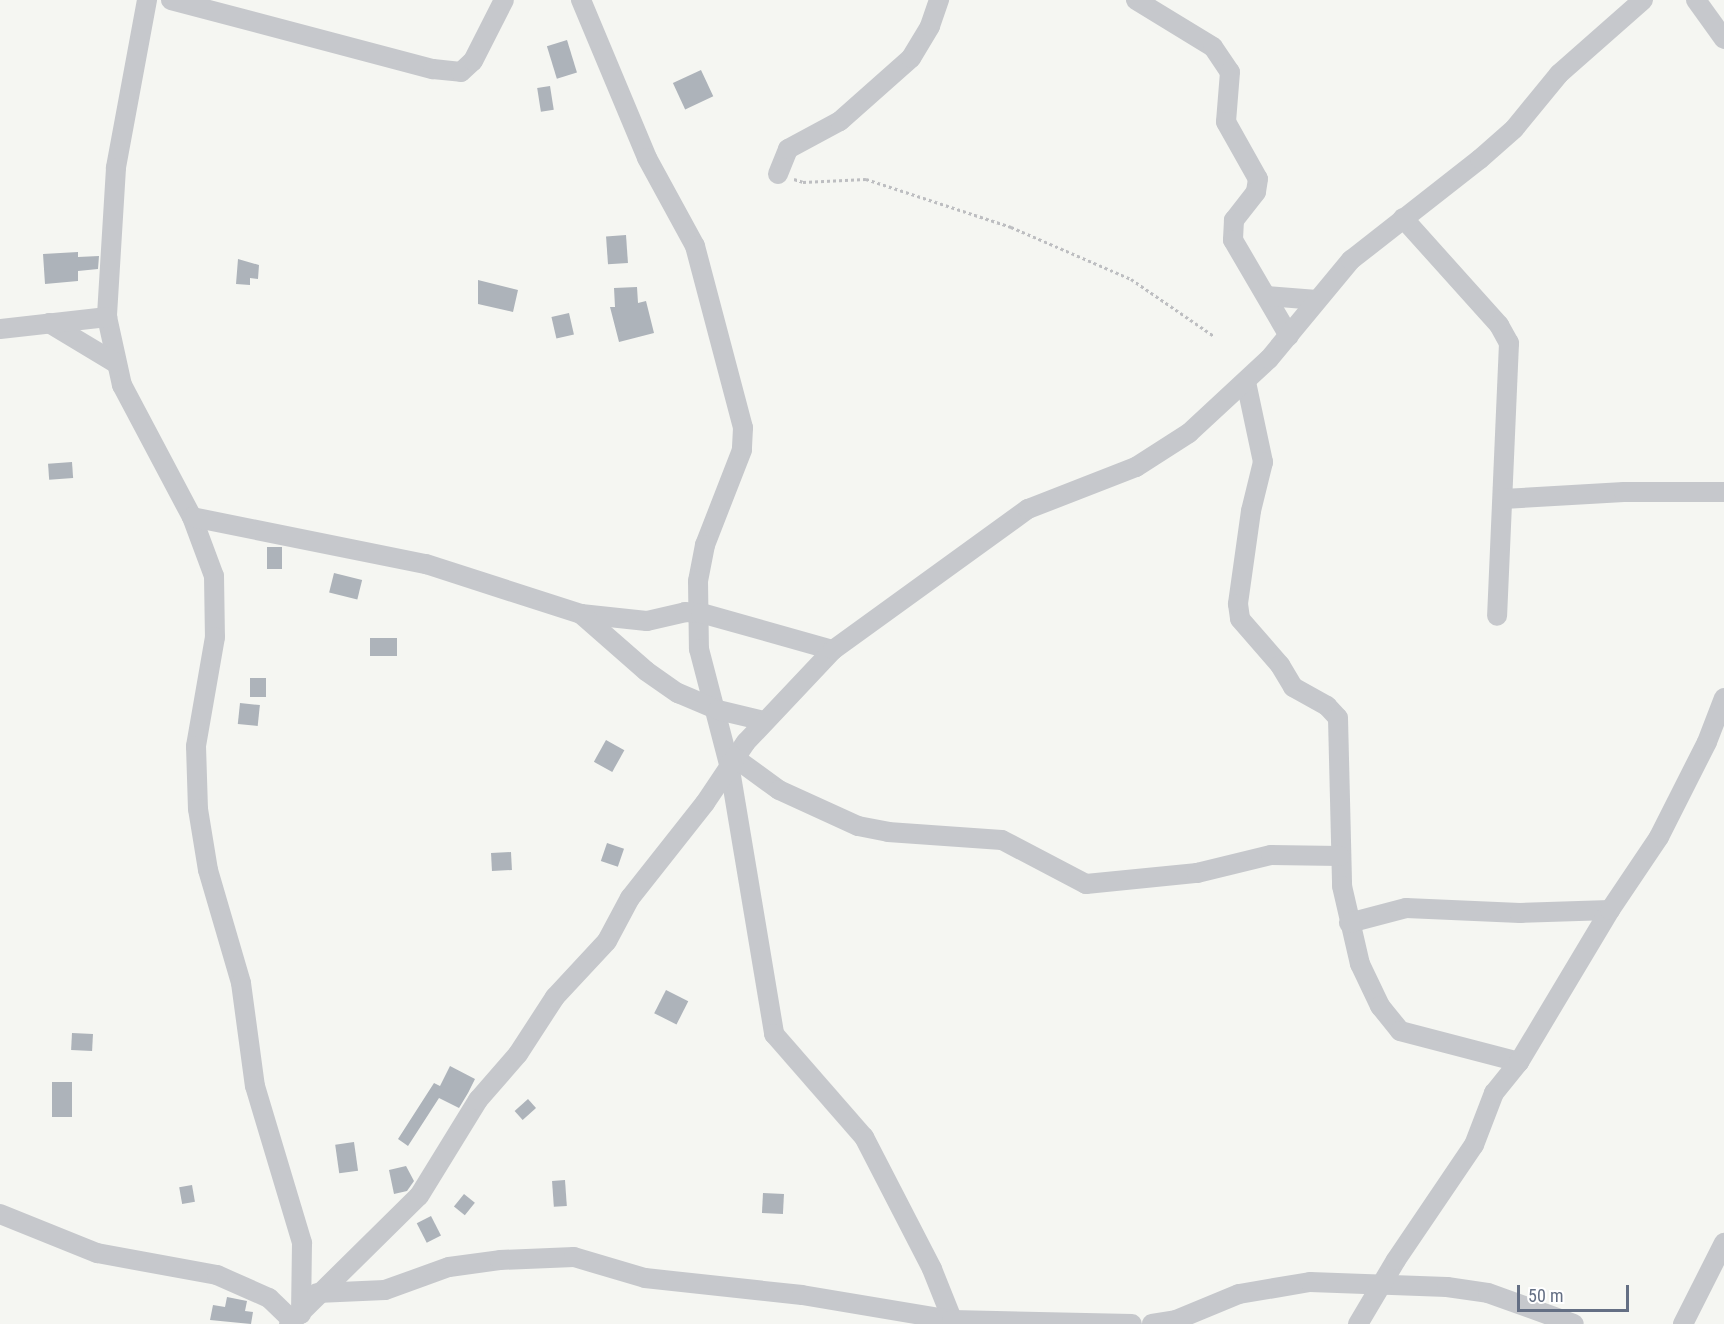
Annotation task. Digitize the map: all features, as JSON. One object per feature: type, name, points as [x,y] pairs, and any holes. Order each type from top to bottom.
[{"type":"street","points":[[147,0],[113,189],[107,317],[114,362],[135,413],[192,517],[210,555],[216,605],[215,638],[196,746],[198,809],[208,870],[241,983],[255,1086],[302,1243],[296,1319]]},
{"type":"street","points":[[171,0],[433,69],[460,72],[473,61],[504,0]]},
{"type":"street","points":[[581,0],[647,159],[695,246],[739,407],[742,450],[705,545],[699,581],[701,613],[699,649],[704,679],[718,710],[732,761],[774,1034],[864,1137],[932,1269],[953,1322]]},
{"type":"street","points":[[778,174],[788,149],[840,121],[911,58],[939,0]]},
{"type":"street","points":[[1136,0],[1213,47],[1230,72],[1226,122],[1258,179],[1256,192],[1234,220],[1233,240],[1268,296],[1289,336]]},
{"type":"street","points":[[296,1319],[317,1293],[368,1249],[419,1196],[478,1100],[518,1054],[555,998],[606,941],[630,898],[705,803],[732,761],[764,721],[833,650],[1028,509],[1118,475],[1166,449],[1246,382],[1289,336],[1351,260],[1514,129],[1559,74],[1643,0]]},
{"type":"street","points":[[1696,0],[1724,39]]},
{"type":"street","points":[[1403,218],[1498,325],[1509,344],[1497,616]]},
{"type":"street","points":[[1268,296],[1317,300]]},
{"type":"street","points":[[0,329],[107,317]]},
{"type":"street","points":[[49,323],[114,362]]},
{"type":"street","points":[[1246,382],[1263,462],[1251,511],[1238,604],[1240,619],[1280,665],[1293,687],[1326,706],[1338,718],[1338,776],[1343,817],[1340,856],[1349,923],[1360,964],[1391,1024],[1408,1033],[1519,1062]]},
{"type":"street","points":[[1503,499],[1644,491],[1724,492]]},
{"type":"street","points":[[192,517],[426,564],[581,614],[647,621],[685,612],[701,613],[833,650]]},
{"type":"street","points":[[581,614],[662,683],[718,710],[764,721]]},
{"type":"street","points":[[1358,1324],[1381,1284],[1474,1144],[1494,1093],[1519,1062],[1610,910],[1659,837],[1707,742],[1724,698]]},
{"type":"street","points":[[732,761],[779,790],[853,824],[888,832],[1002,840],[1086,884],[1197,873],[1271,855],[1340,856]]},
{"type":"street","points":[[1349,923],[1407,908],[1520,913],[1610,910]]},
{"type":"street","points":[[0,1215],[97,1254],[217,1275],[269,1298],[296,1319]]},
{"type":"street","points":[[1683,1324],[1694,1295],[1724,1243]]},
{"type":"street","points":[[317,1293],[384,1290],[449,1267],[500,1260],[574,1257],[645,1278],[802,1295],[916,1320],[1132,1324]]},
{"type":"street","points":[[1152,1324],[1176,1320],[1239,1294],[1283,1284],[1381,1284],[1488,1293],[1574,1324]]},
{"type":"path","points":[[778,174],[803,183],[866,179],[1011,227],[1131,279],[1214,336]]},
{"type":"building","points":[[567,40],[577,73],[557,79],[547,46]]},
{"type":"building","points":[[701,70],[713,96],[685,109],[673,83]]},
{"type":"building","points":[[550,86],[554,110],[541,112],[537,88]]},
{"type":"building","points":[[626,235],[628,263],[608,264],[606,236]]},
{"type":"building","points":[[78,252],[78,257],[99,256],[98,269],[78,271],[78,281],[45,284],[43,254]]},
{"type":"building","points":[[238,259],[259,265],[258,279],[250,278],[250,285],[236,284]]},
{"type":"building","points":[[478,280],[518,290],[513,312],[478,304]]},
{"type":"building","points":[[637,287],[638,303],[646,301],[654,333],[619,342],[610,307],[615,307],[614,288]]},
{"type":"building","points":[[569,313],[574,334],[556,338],[551,317]]},
{"type":"building","points":[[72,462],[73,478],[49,480],[48,464]]},
{"type":"building","points":[[267,547],[282,547],[282,569],[267,569]]},
{"type":"building","points":[[334,573],[362,580],[357,599],[329,592]]},
{"type":"building","points":[[370,638],[397,638],[397,656],[370,656]]},
{"type":"building","points":[[250,678],[266,678],[266,697],[250,697]]},
{"type":"building","points":[[240,703],[260,705],[258,726],[238,724]]},
{"type":"building","points":[[606,740],[624,750],[612,772],[594,762]]},
{"type":"building","points":[[607,843],[624,849],[618,867],[601,861]]},
{"type":"building","points":[[511,852],[512,870],[492,871],[491,853]]},
{"type":"building","points":[[666,990],[688,1001],[676,1025],[654,1013]]},
{"type":"building","points":[[72,1033],[93,1034],[92,1051],[71,1050]]},
{"type":"building","points":[[450,1066],[475,1079],[468,1093],[459,1108],[439,1098],[408,1146],[398,1139],[434,1083],[440,1086]]},
{"type":"building","points":[[52,1082],[72,1082],[72,1117],[52,1117]]},
{"type":"building","points":[[528,1099],[536,1108],[523,1120],[515,1111]]},
{"type":"building","points":[[354,1142],[358,1171],[339,1173],[335,1145]]},
{"type":"building","points":[[406,1166],[414,1181],[407,1191],[394,1194],[389,1170]]},
{"type":"building","points":[[565,1180],[567,1206],[554,1207],[552,1181]]},
{"type":"building","points":[[192,1185],[195,1202],[182,1204],[179,1187]]},
{"type":"building","points":[[763,1193],[784,1194],[783,1214],[762,1213]]},
{"type":"building","points":[[464,1194],[475,1203],[465,1215],[454,1206]]},
{"type":"building","points":[[431,1216],[441,1236],[427,1243],[417,1223]]},
{"type":"building","points":[[227,1297],[247,1301],[245,1311],[253,1312],[251,1324],[210,1320],[213,1305],[225,1307]]}]
